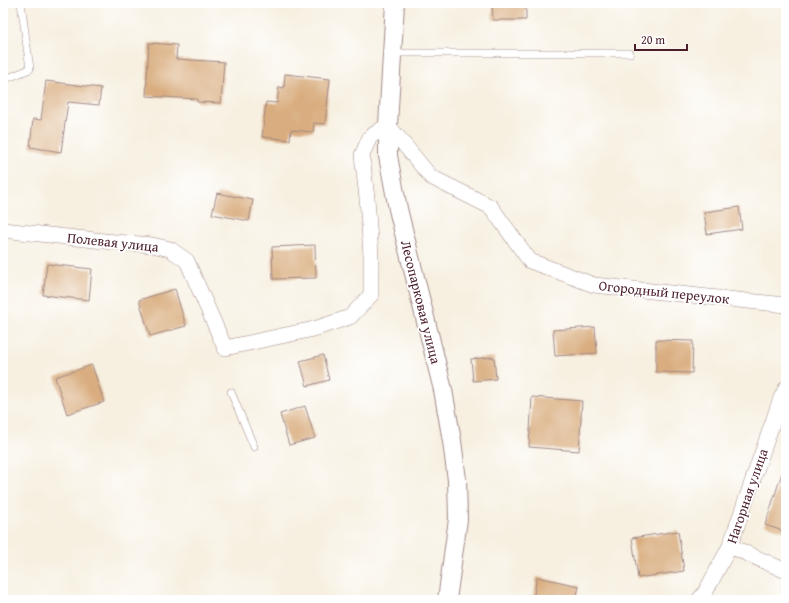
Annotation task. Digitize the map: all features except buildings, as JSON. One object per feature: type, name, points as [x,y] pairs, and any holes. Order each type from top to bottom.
[{"type":"street","name":"Лесопарковая улица","points":[[395,3],[388,125],[388,156],[398,210],[443,390],[457,480],[458,519],[447,600]]},
{"type":"street","name":"Огородный переулок","points":[[388,125],[431,177],[491,208],[530,261],[594,284],[786,305]]},
{"type":"street","name":"Полевая улица","points":[[3,230],[152,245],[170,249],[187,261],[225,348],[314,329],[350,317],[371,295],[371,255],[362,155],[370,137],[388,125]]},
{"type":"street","name":"Нагорная улица","points":[[699,600],[706,591],[730,546],[781,398],[786,388]]},
{"type":"street","points":[[730,546],[786,571]]},
{"type":"lane","points":[[3,80],[30,69],[21,3]]},
{"type":"lane","points":[[392,53],[630,53]]},
{"type":"lane","points":[[231,392],[254,447]]}]
